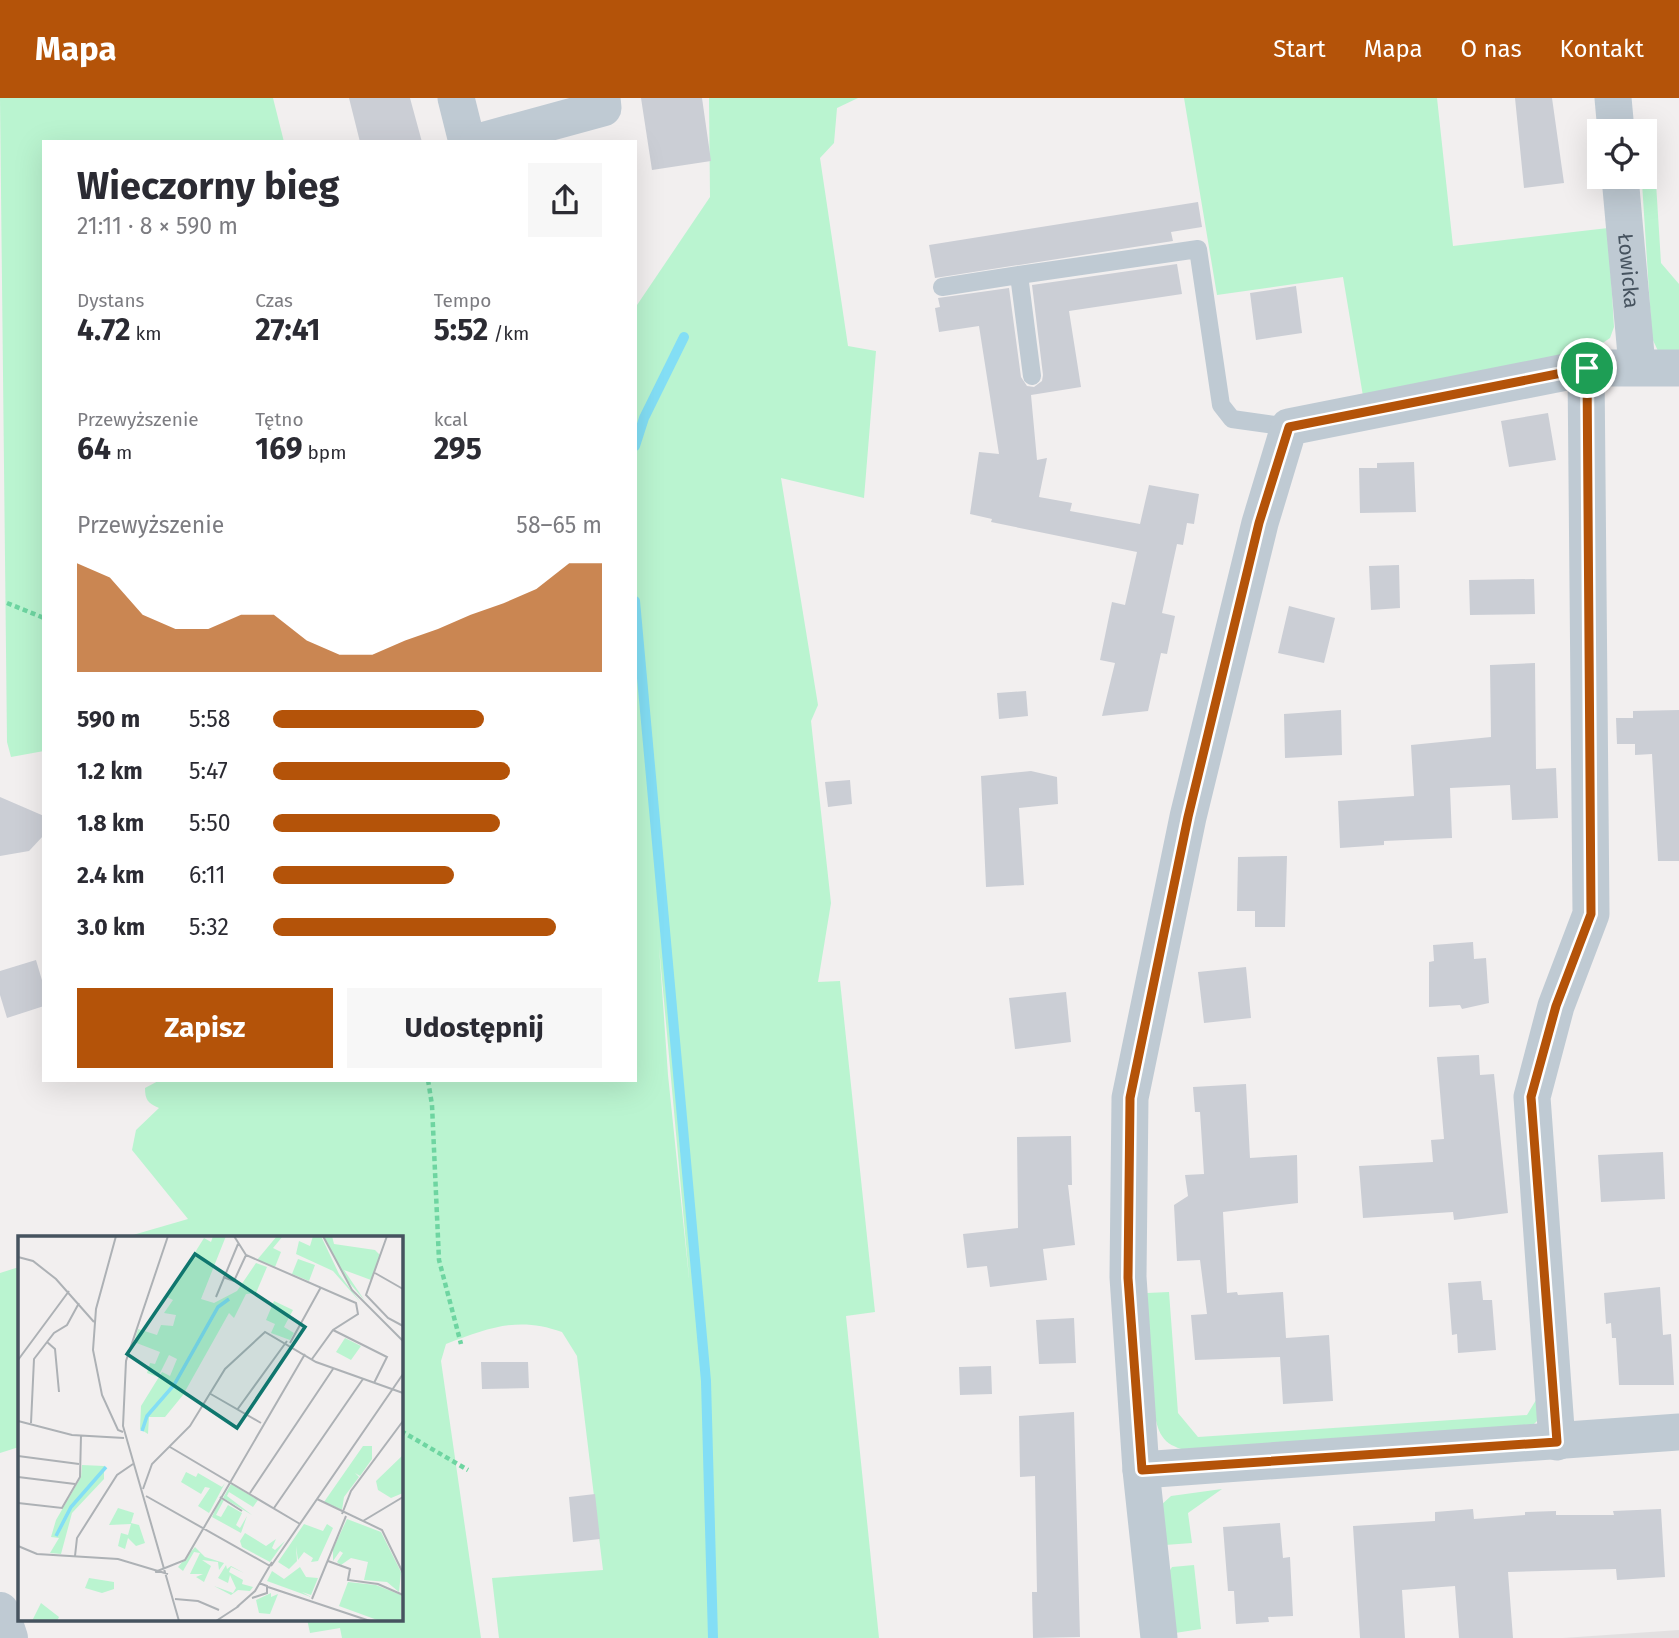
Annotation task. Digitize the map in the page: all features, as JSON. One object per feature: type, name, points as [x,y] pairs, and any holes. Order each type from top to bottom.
[{"type":"street","points":[[456,98],[466,140]]},
{"type":"street","points":[[485,140],[603,108],[602,98]]},
{"type":"street","points":[[1613,98],[1615,119]]},
{"type":"street","name":"Łowicka","points":[[1621,189],[1637,366]]},
{"type":"street","points":[[1557,1442],[1531,1097],[1556,1006],[1591,914],[1587,368]]},
{"type":"street","points":[[1159,1638],[1142,1470],[1128,1278],[1130,1098],[1188,817],[1259,523],[1289,427],[1587,368],[1679,368]]},
{"type":"street","points":[[1142,1470],[1679,1432]]},
{"type":"street","points":[[0,1611],[9,1638]]},
{"type":"lane","points":[[942,286],[1198,249],[1221,405],[1232,419],[1289,427]]},
{"type":"lane","points":[[1018,275],[1032,376]]},
{"type":"path","points":[[6,603],[42,617]]},
{"type":"path","points":[[428,1082],[432,1105],[439,1260],[461,1344]]},
{"type":"path","points":[[402,1432],[468,1470]]},
{"type":"shaded area","points":[[1679,1630],[1679,1638],[1563,1638]]},
{"type":"green space","points":[[0,98],[273,98],[284,140],[42,140],[42,751],[11,757],[7,742]]},
{"type":"green space","points":[[709,98],[858,98],[837,108],[834,143],[820,158],[848,346],[876,351],[864,498],[781,478],[818,705],[811,721],[831,903],[818,982],[840,981],[875,1312],[846,1316],[879,1638],[499,1638],[492,1578],[603,1570],[577,1356],[562,1332],[531,1325],[490,1329],[446,1344],[441,1361],[481,1638],[342,1638],[340,1628],[310,1633],[307,1620],[402,1620],[402,1236],[129,1236],[188,1219],[132,1150],[136,1130],[159,1108],[148,1101],[145,1088],[156,1082],[637,1082],[637,305],[710,197]],"holes":[[[659,946],[689,1278],[668,1075]]]},
{"type":"green space","points":[[1184,98],[1437,98],[1453,246],[1608,228],[1614,327],[1610,338],[1588,353],[1363,396],[1343,277],[1217,295]]},
{"type":"green space","points":[[1642,189],[1656,189],[1661,263],[1679,284],[1679,355],[1658,351],[1652,338]]},
{"type":"green space","points":[[18,1267],[18,1447],[0,1453],[0,1273]]},
{"type":"green space","points":[[1169,1292],[1178,1413],[1198,1437],[1527,1415],[1542,1390],[1540,1418],[1531,1427],[1184,1450],[1169,1443],[1162,1436],[1157,1424],[1151,1388],[1147,1293]]},
{"type":"green space","points":[[1222,1489],[1188,1513],[1192,1543],[1165,1545],[1160,1506],[1171,1496]]},
{"type":"green space","points":[[1194,1565],[1201,1629],[1175,1633],[1169,1572],[1172,1567]]},
{"type":"building","points":[[349,98],[410,98],[421,140],[360,140]]},
{"type":"building","points":[[641,98],[702,98],[711,161],[652,170]]},
{"type":"building","points":[[1515,98],[1552,98],[1564,183],[1524,188]]},
{"type":"building","points":[[1198,202],[1202,227],[1171,232],[1173,241],[935,278],[929,245]]},
{"type":"building","points":[[1177,264],[1182,294],[1069,311],[1081,387],[1031,395],[1037,460],[1047,458],[1039,497],[1072,503],[1070,511],[1140,524],[1149,485],[1199,494],[1194,524],[1187,523],[1183,545],[1177,544],[1162,613],[1175,616],[1167,654],[1161,653],[1148,711],[1102,716],[1115,663],[1100,660],[1112,602],[1125,605],[1137,552],[991,522],[992,519],[970,514],[979,452],[999,454],[979,326],[939,332],[935,308],[940,307],[938,298],[1009,288],[1021,377],[1027,386],[1034,387],[1042,381],[1043,375],[1032,285]]},
{"type":"building","points":[[1296,286],[1302,333],[1256,340],[1250,293]]},
{"type":"building","points":[[1548,413],[1556,460],[1509,467],[1501,421]]},
{"type":"building","points":[[1414,462],[1416,512],[1360,513],[1359,468],[1377,468],[1377,463]]},
{"type":"building","points":[[1399,565],[1400,608],[1371,610],[1369,566]]},
{"type":"building","points":[[1534,579],[1535,614],[1470,615],[1469,580]]},
{"type":"building","points":[[1289,606],[1335,618],[1324,663],[1278,653]]},
{"type":"building","points":[[1535,663],[1536,769],[1556,768],[1558,818],[1512,820],[1510,785],[1450,788],[1452,838],[1384,841],[1384,845],[1340,848],[1338,801],[1414,796],[1411,745],[1491,737],[1490,665]]},
{"type":"building","points":[[1026,691],[1028,716],[999,719],[997,693]]},
{"type":"building","points":[[1341,710],[1342,755],[1285,758],[1284,714]]},
{"type":"building","points":[[1679,710],[1679,861],[1658,861],[1652,754],[1635,755],[1635,744],[1617,744],[1616,718],[1633,718],[1633,711]]},
{"type":"building","points":[[1031,771],[1057,777],[1058,804],[1019,808],[1024,885],[986,887],[981,776]]},
{"type":"building","points":[[850,780],[852,804],[828,807],[825,782]]},
{"type":"building","points":[[0,797],[42,815],[42,837],[29,851],[0,856]]},
{"type":"building","points":[[1287,856],[1285,927],[1255,927],[1255,911],[1237,911],[1238,857]]},
{"type":"building","points":[[1473,942],[1474,959],[1486,958],[1489,1003],[1462,1009],[1460,1005],[1429,1007],[1429,962],[1434,961],[1433,945]]},
{"type":"building","points":[[36,960],[42,980],[42,1007],[7,1018],[0,995],[0,971]]},
{"type":"building","points":[[1246,967],[1251,1018],[1204,1023],[1198,972]]},
{"type":"building","points":[[1066,992],[1071,1042],[1015,1049],[1009,998]]},
{"type":"building","points":[[1479,1055],[1480,1075],[1494,1074],[1508,1213],[1454,1220],[1453,1212],[1363,1218],[1359,1166],[1433,1162],[1431,1140],[1444,1139],[1437,1057]]},
{"type":"building","points":[[1246,1084],[1250,1158],[1297,1155],[1298,1203],[1223,1212],[1227,1293],[1237,1292],[1238,1295],[1283,1292],[1286,1338],[1329,1335],[1333,1401],[1283,1404],[1280,1357],[1195,1360],[1191,1315],[1207,1314],[1200,1260],[1177,1261],[1174,1205],[1188,1196],[1185,1175],[1204,1174],[1200,1112],[1195,1112],[1193,1087]]},
{"type":"building","points":[[1071,1136],[1072,1185],[1068,1185],[1075,1245],[1043,1249],[1047,1280],[990,1287],[987,1266],[967,1268],[963,1234],[1018,1228],[1017,1137]]},
{"type":"building","points":[[1663,1152],[1665,1199],[1601,1202],[1598,1155]]},
{"type":"building","points":[[1481,1281],[1483,1300],[1492,1300],[1496,1350],[1458,1353],[1457,1334],[1452,1335],[1448,1283]]},
{"type":"building","points":[[1660,1287],[1663,1335],[1671,1334],[1674,1385],[1619,1385],[1616,1338],[1612,1338],[1611,1323],[1606,1324],[1604,1293]]},
{"type":"building","points":[[1074,1318],[1076,1363],[1039,1364],[1036,1320]]},
{"type":"building","points":[[481,1362],[528,1362],[529,1388],[482,1389]]},
{"type":"building","points":[[991,1366],[992,1394],[960,1395],[959,1367]]},
{"type":"building","points":[[1074,1412],[1080,1637],[1033,1638],[1032,1592],[1037,1592],[1035,1476],[1020,1477],[1019,1416]]},
{"type":"building","points":[[595,1494],[600,1539],[573,1542],[569,1497]]},
{"type":"building","points":[[1473,1509],[1474,1519],[1525,1515],[1525,1512],[1614,1515],[1613,1511],[1661,1509],[1665,1577],[1617,1580],[1616,1569],[1508,1572],[1513,1638],[1459,1638],[1455,1586],[1402,1590],[1405,1638],[1360,1638],[1353,1526],[1435,1521],[1435,1512]]},
{"type":"building","points":[[1280,1523],[1283,1558],[1290,1557],[1293,1616],[1268,1617],[1269,1622],[1236,1624],[1234,1591],[1228,1591],[1223,1527]]},
{"type":"waterway","points":[[637,440],[644,418],[684,337]]},
{"type":"waterway","points":[[637,623],[706,1381],[713,1638]]},
{"type":"route","points":[[1587,368],[1591,914],[1556,1006],[1531,1097],[1557,1442],[1142,1470],[1128,1278],[1130,1098],[1188,817],[1259,523],[1289,427],[1587,368]]}]
